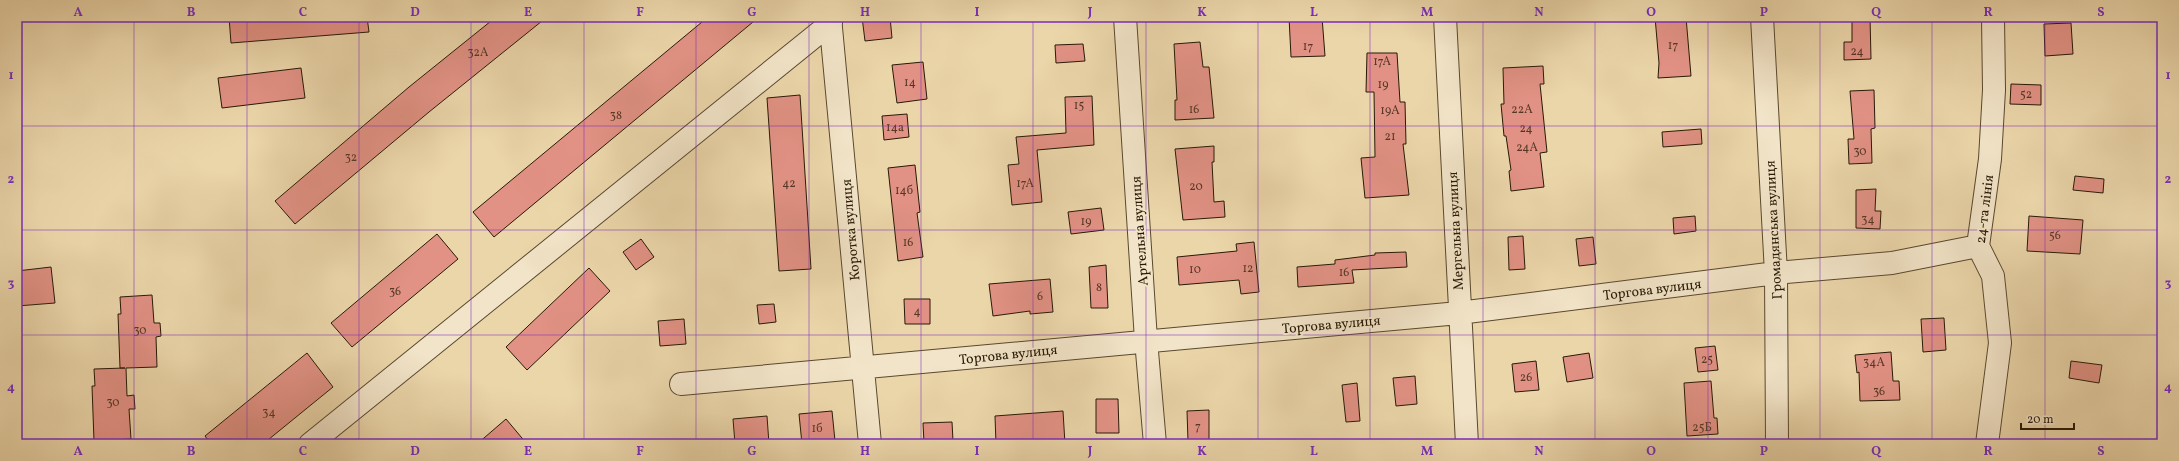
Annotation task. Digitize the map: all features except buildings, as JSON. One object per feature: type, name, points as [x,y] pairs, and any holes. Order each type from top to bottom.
[{"type":"street","name":"Артельна вулиця","points":[[1125,17],[1146,340],[1155,444]]},
{"type":"street","name":"Мергельна вулиця","points":[[1445,17],[1459,313],[1467,444]]},
{"type":"street","name":"Громадянська вулиця","points":[[1762,17],[1776,273],[1777,444]]},
{"type":"street","name":"24-та лінія","points":[[1987,444],[2000,343],[1993,276],[1978,246],[1991,152],[1994,90],[1992,17]]},
{"type":"street","name":"Коротка вулиця","points":[[830,20],[870,444]]},
{"type":"street","points":[[310,444],[830,20]]},
{"type":"street","name":"Торгова вулиця","points":[[681,384],[863,369],[1146,340],[1459,313],[1776,273],[1892,263],[1978,246]]}]
